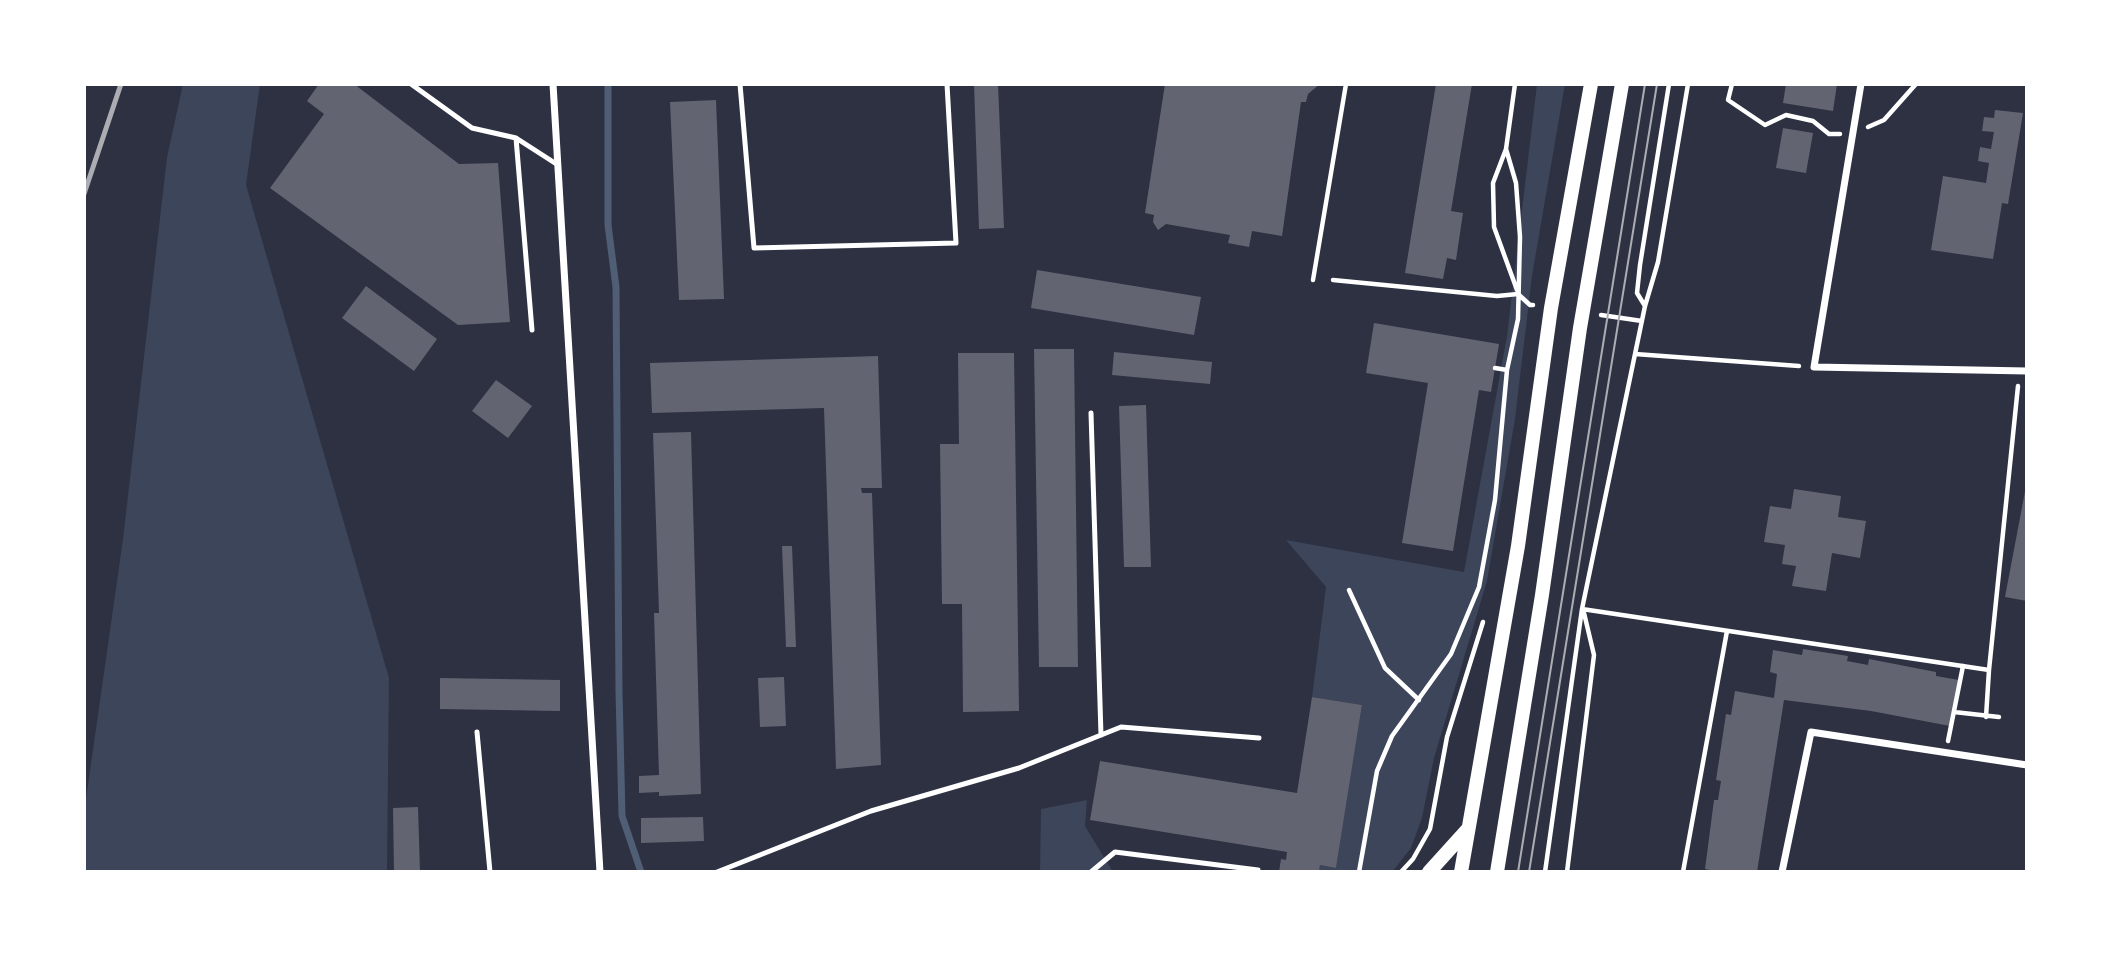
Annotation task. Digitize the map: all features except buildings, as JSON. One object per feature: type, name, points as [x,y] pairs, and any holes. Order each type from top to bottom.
[{"type":"main road","points":[[1461,872],[1518,545],[1553,296],[1591,84]]},
{"type":"main road","points":[[1497,872],[1542,595],[1580,328],[1622,84]]},
{"type":"main road","points":[[1429,872],[1468,829]]},
{"type":"street","points":[[553,84],[600,872]]},
{"type":"street","points":[[1861,84],[1814,368],[2023,371]]},
{"type":"street","points":[[1782,872],[1811,732],[2027,765]]},
{"type":"lane","points":[[411,84],[472,128],[516,138],[558,165]]},
{"type":"lane","points":[[740,84],[754,248],[956,243],[947,84]]},
{"type":"lane","points":[[516,138],[532,330]]},
{"type":"lane","points":[[1091,413],[1101,735]]},
{"type":"lane","points":[[716,872],[871,811],[1019,768],[1121,727],[1259,738]]},
{"type":"lane","points":[[478,732],[489,872]]},
{"type":"lane","points":[[1091,872],[1115,852],[1258,870]]},
{"type":"path","points":[[1313,280],[1346,84]]},
{"type":"path","points":[[1515,84],[1506,149],[1493,183],[1494,227],[1518,294]]},
{"type":"path","points":[[1645,306],[1637,293],[1639,274],[1669,84]]},
{"type":"path","points":[[1545,872],[1583,609],[1645,306],[1658,262],[1688,84]]},
{"type":"path","points":[[1732,84],[1728,100],[1765,125],[1786,115],[1813,121],[1829,134],[1854,134],[1884,120],[1916,84]]},
{"type":"path","points":[[1359,872],[1377,771],[1392,736],[1451,654],[1479,587],[1495,500],[1507,370],[1518,319],[1520,237],[1516,183],[1506,149]]},
{"type":"path","points":[[1333,279],[1497,296]]},
{"type":"path","points":[[1529,318],[1530,305]]},
{"type":"path","points":[[1636,354],[1814,368]]},
{"type":"path","points":[[1495,368],[1507,370]]},
{"type":"path","points":[[1986,716],[2023,371]]},
{"type":"path","points":[[1349,590],[1385,668],[1419,700]]},
{"type":"path","points":[[1583,609],[1989,670]]},
{"type":"path","points":[[1567,872],[1594,655],[1583,609]]},
{"type":"path","points":[[1401,872],[1413,859],[1430,829],[1447,737],[1486,612]]},
{"type":"path","points":[[1683,872],[1727,631]]},
{"type":"path","points":[[1946,752],[1963,666]]},
{"type":"path","points":[[1954,712],[1999,717]]},
{"type":"shaded area","points":[[183,84],[260,84],[246,185],[389,678],[387,872],[84,872],[84,813],[123,539],[167,157]]},
{"type":"shaded area","points":[[1537,84],[1565,84],[1532,276],[1515,419],[1487,581],[1434,758],[1422,818],[1411,848],[1392,872],[1319,872],[1320,865],[1336,868],[1362,705],[1312,697],[1326,587],[1286,540],[1464,572],[1507,336]]},
{"type":"shaded area","points":[[1087,800],[1085,826],[1113,872],[1040,872],[1041,809]]},
{"type":"waterway","points":[[608,84],[608,225],[616,287],[622,816],[641,872]]},
{"type":"tram line","points":[[1518,872],[1645,84]]},
{"type":"tram line","points":[[1529,872],[1657,84]]},
{"type":"railway","points":[[84,194],[121,84]]}]
